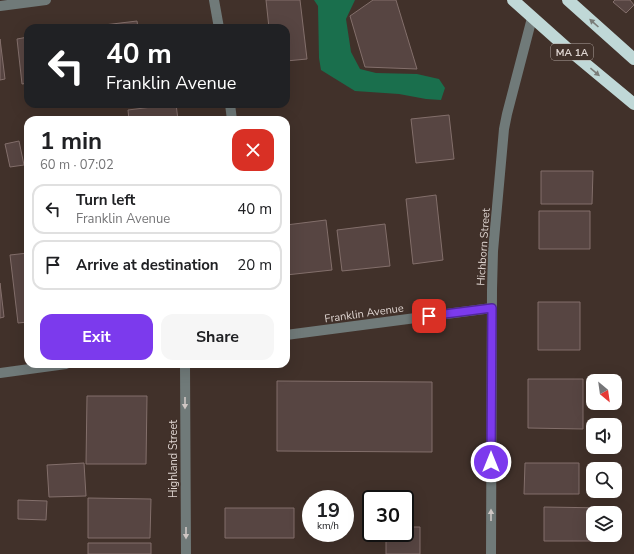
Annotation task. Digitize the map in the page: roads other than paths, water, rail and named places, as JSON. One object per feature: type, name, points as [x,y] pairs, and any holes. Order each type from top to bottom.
[{"type":"highway","name":"MA 1A","points":[[513,0],[633,104]]},
{"type":"highway","name":"MA 1A","points":[[568,0],[634,58]]},
{"type":"street","points":[[0,6],[46,0]]},
{"type":"street","points":[[214,0],[218,24]]},
{"type":"street","name":"Hichborn Street","points":[[491,554],[493,251],[504,128],[532,18]]},
{"type":"street","name":"Franklin Avenue","points":[[290,334],[492,308]]},
{"type":"street","points":[[0,373],[37,368]]},
{"type":"street","name":"Highland Street","points":[[185,368],[186,554]]}]
